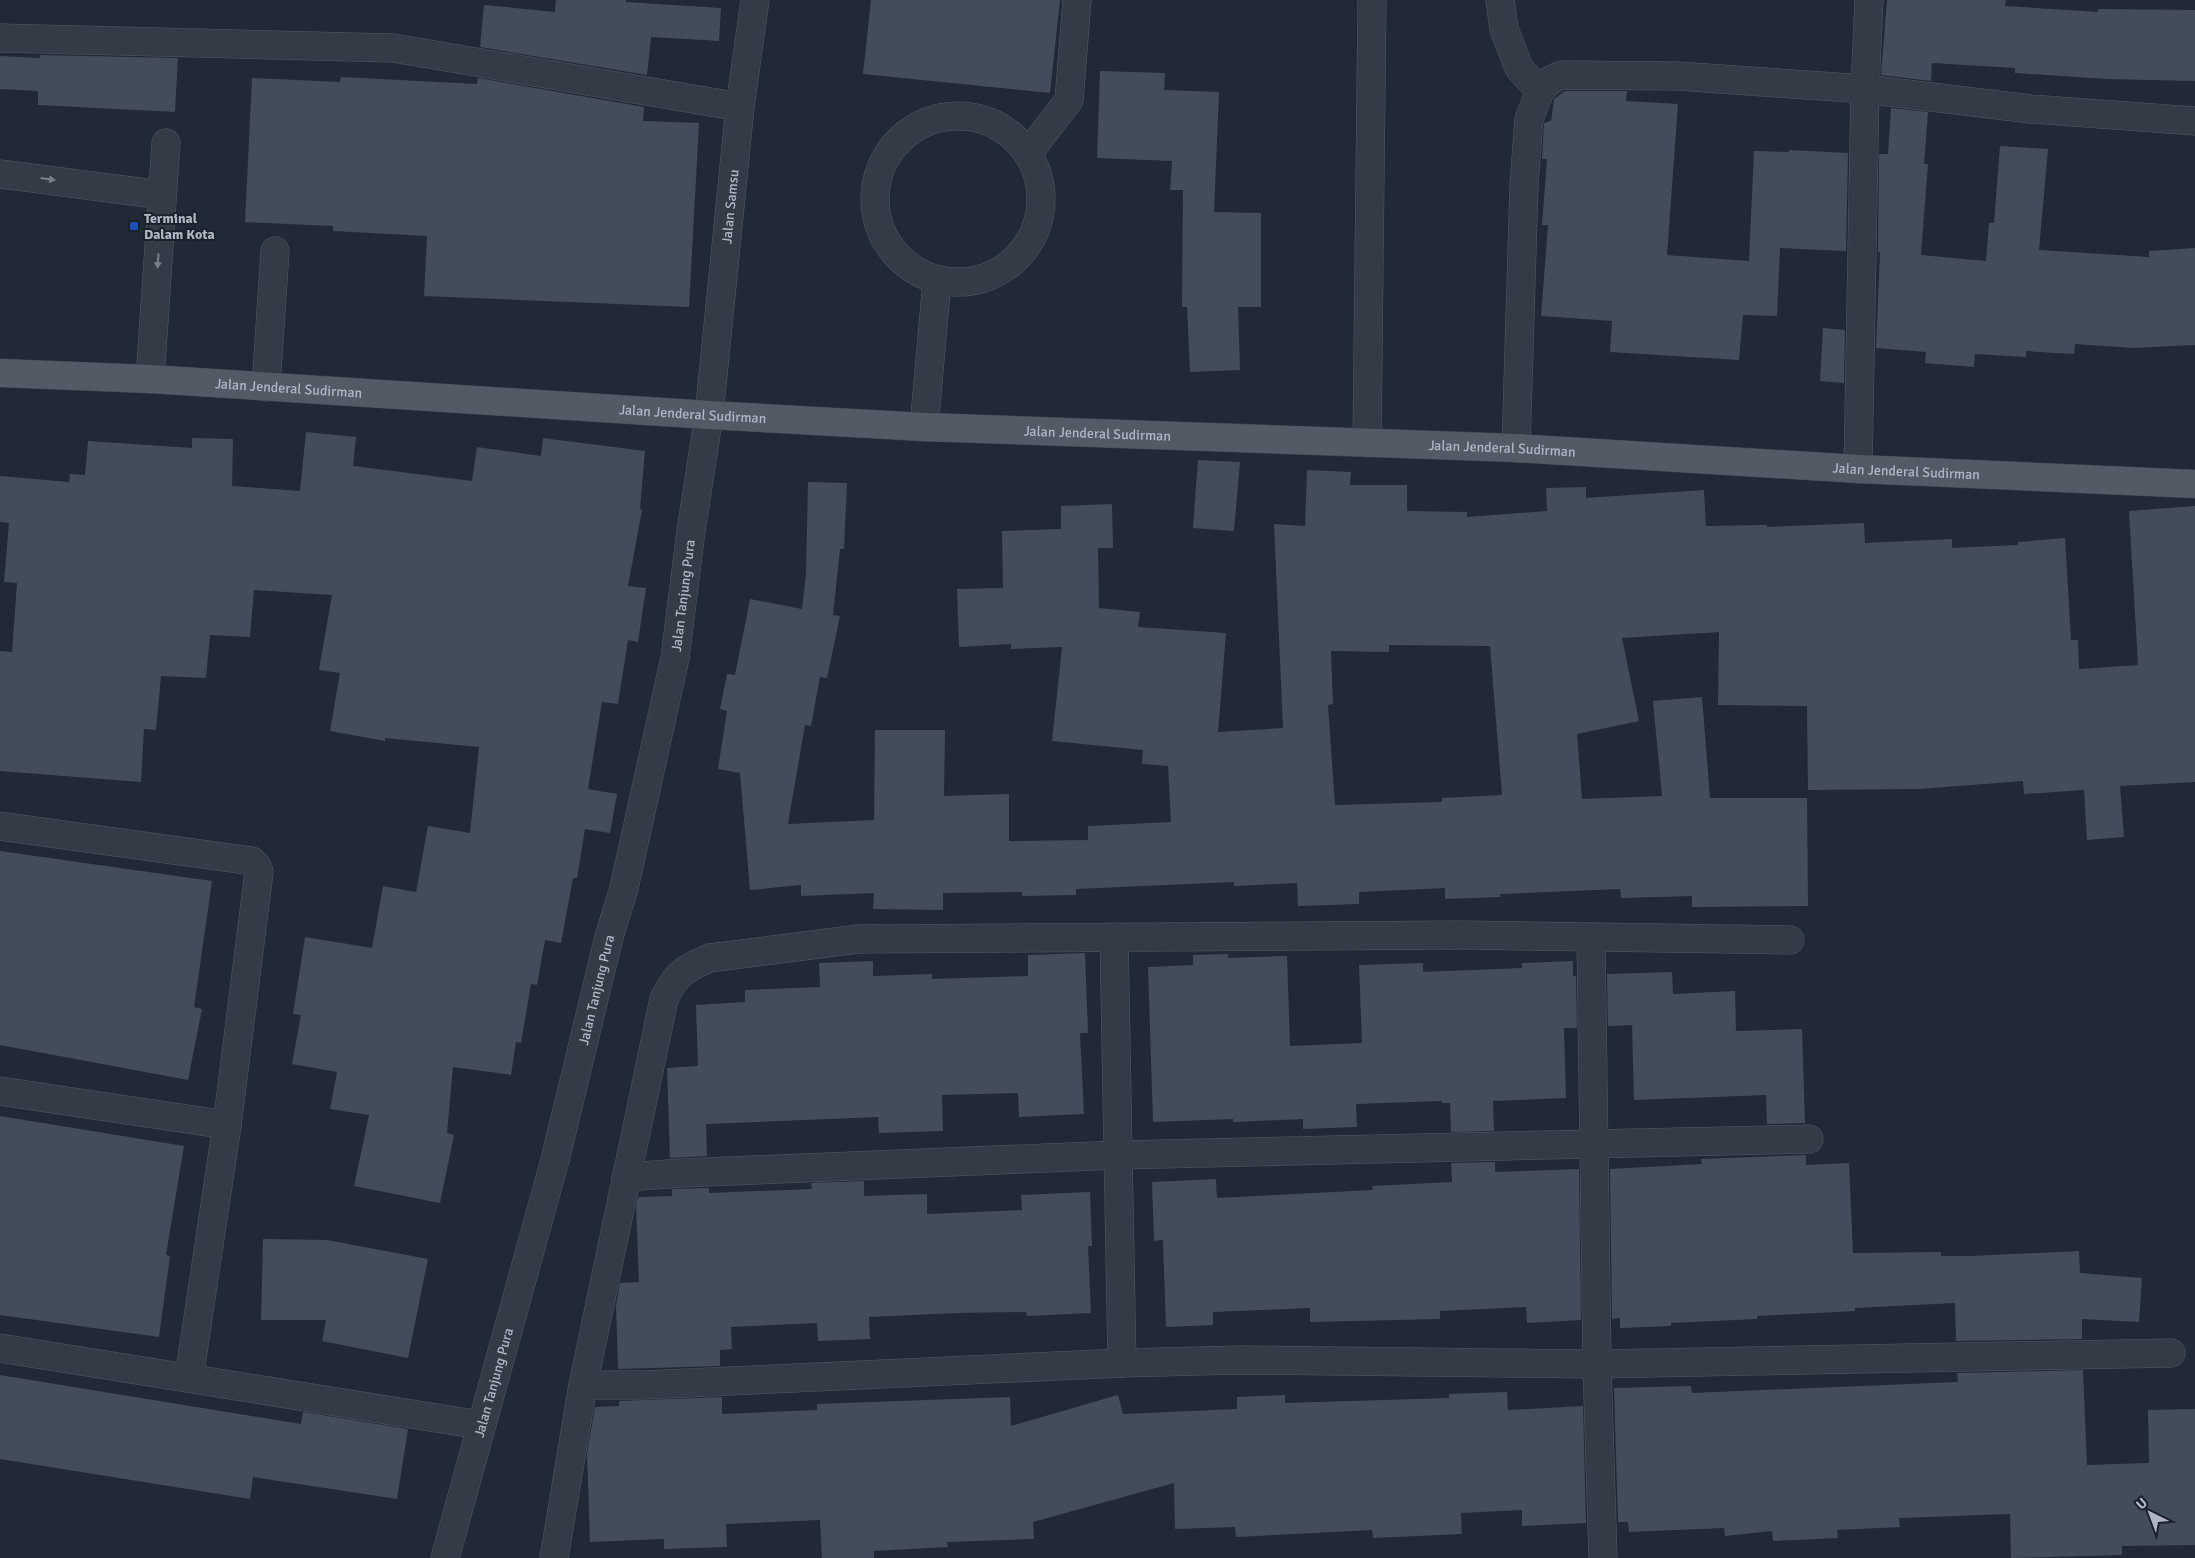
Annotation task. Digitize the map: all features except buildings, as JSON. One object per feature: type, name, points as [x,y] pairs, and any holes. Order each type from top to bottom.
[{"type":"main road","name":"Jalan Jenderal Sudirman","points":[[0,373],[150,380],[709,416],[924,427],[1516,448],[1858,469],[2195,484]]},
{"type":"street","name":"Jalan Samsu","points":[[709,416],[740,107],[755,0]]},
{"type":"street","points":[[1029,152],[1069,100],[1077,0]]},
{"type":"street","points":[[1367,443],[1372,0]]},
{"type":"street","points":[[1500,0],[1504,29],[1519,68],[1540,92]]},
{"type":"street","points":[[1858,469],[1865,89],[1870,0]]},
{"type":"street","points":[[0,38],[393,48],[740,107]]},
{"type":"street","points":[[1516,448],[1524,185],[1529,119],[1540,92],[1548,81],[1561,75],[1581,74],[1677,76],[1865,89],[2031,109],[2195,121]]},
{"type":"street","points":[[959,115],[998,124],[1029,152],[1041,183],[1041,216],[1027,248],[1003,270],[970,282],[937,281],[902,262],[879,229],[874,189],[889,152],[919,124],[959,115]]},
{"type":"street","points":[[150,380],[166,143]]},
{"type":"street","points":[[0,174],[162,195]]},
{"type":"street","points":[[266,387],[275,251]]},
{"type":"street","points":[[924,427],[937,281]]},
{"type":"street","name":"Jalan Tanjung Pura","points":[[445,1558],[480,1425],[556,1160],[609,937],[624,888],[675,658],[691,531],[709,416]]},
{"type":"street","points":[[0,826],[252,861],[257,866],[259,872],[227,1126],[188,1378]]},
{"type":"street","points":[[554,1558],[583,1385],[664,999],[671,982],[689,966],[710,958],[858,939],[1441,935],[1790,940]]},
{"type":"street","points":[[1114,937],[1122,1363]]},
{"type":"street","points":[[1591,937],[1597,1364],[1603,1558]]},
{"type":"street","points":[[0,1091],[227,1126]]},
{"type":"street","points":[[626,1177],[682,1172],[1118,1155],[1809,1140]]},
{"type":"street","points":[[0,1348],[480,1425]]},
{"type":"street","points":[[583,1385],[643,1385],[1122,1363],[1239,1360],[1597,1364],[2172,1352]]},
{"type":"place","name":"Terminal Dalam Kota","points":[[134,226]]}]
